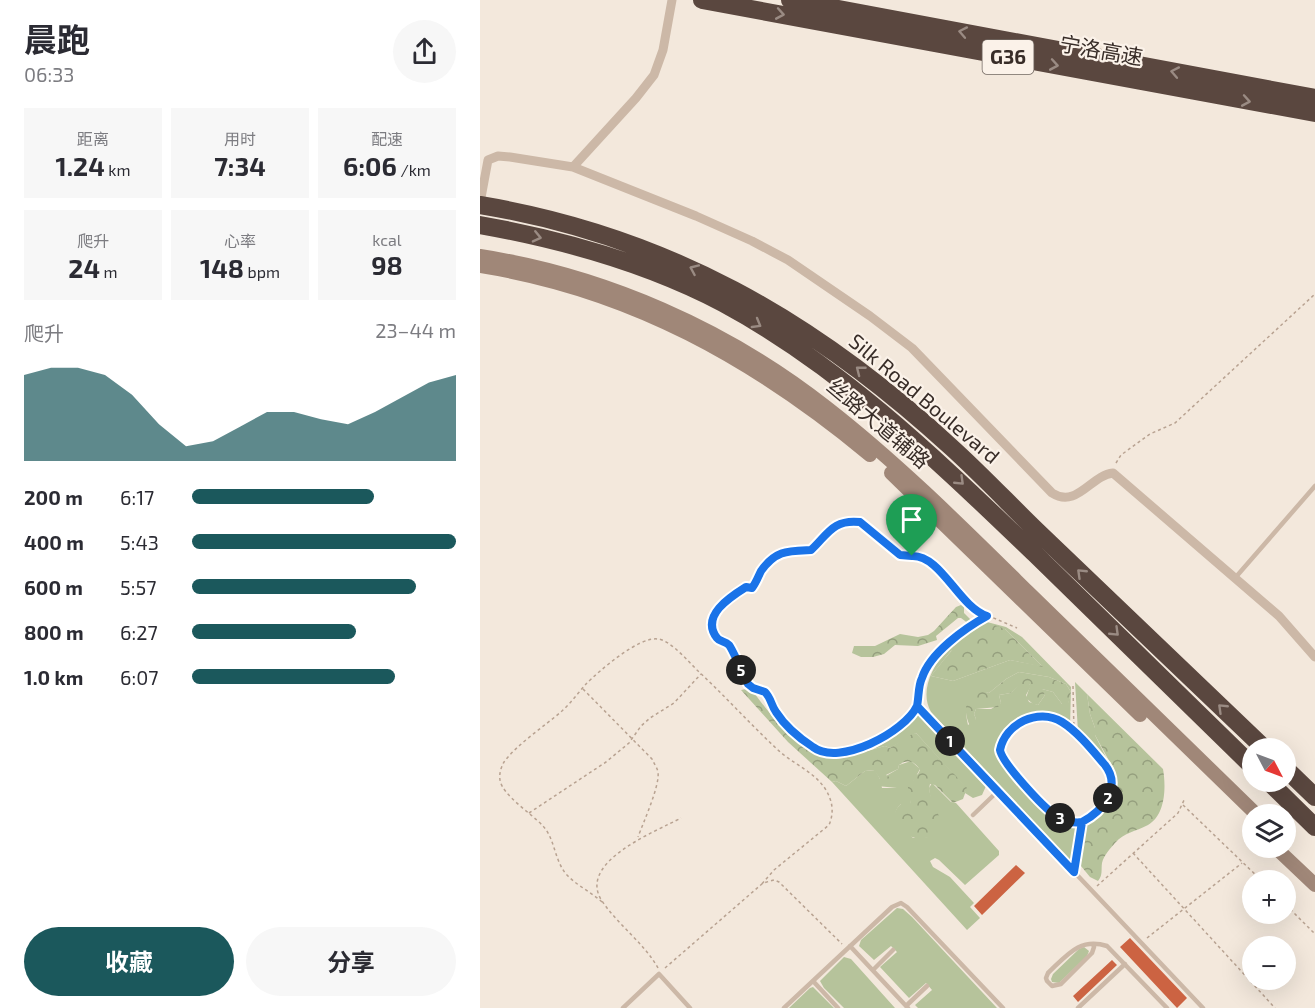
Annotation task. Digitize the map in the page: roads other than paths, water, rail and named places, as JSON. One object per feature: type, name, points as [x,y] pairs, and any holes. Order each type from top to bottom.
[{"type":"highway","name":"宁洛高速","points":[[702,0],[1315,113]]},
{"type":"highway","name":"宁洛高速","points":[[790,0],[1315,98]]},
{"type":"highway","name":"Silk Road Boulevard","points":[[480,204],[544,219],[644,248],[731,287],[800,327],[864,373],[950,446],[1254,738]]},
{"type":"highway","name":"Silk Road Boulevard","points":[[480,225],[569,244],[637,266],[724,304],[794,346],[838,378],[928,452],[1242,756]]},
{"type":"highway","points":[[1296,779],[1315,797]]},
{"type":"highway","points":[[1279,792],[1315,827]]},
{"type":"main road","name":"丝路大道辅路","points":[[480,256],[539,268],[590,282],[657,308],[735,346],[801,387],[915,482],[1246,804]]},
{"type":"main road","name":"丝路大道辅路","points":[[480,266],[557,282],[667,322],[721,349],[806,404],[898,479],[1242,814]]},
{"type":"main road","points":[[1296,854],[1315,873]]},
{"type":"main road","points":[[1287,858],[1315,885]]},
{"type":"street","points":[[573,167],[654,75],[661,57],[672,0]]},
{"type":"street","points":[[480,204],[485,165],[488,160],[498,156],[573,167],[752,241],[818,280],[912,348],[1052,493],[1059,497],[1074,496],[1107,474],[1113,473],[1279,616],[1315,657]]},
{"type":"lane","points":[[1236,578],[1315,486]]},
{"type":"lane","points":[[917,706],[1203,1008]]},
{"type":"lane","points":[[973,815],[998,791]]},
{"type":"lane","points":[[784,1008],[892,907],[904,904],[1003,1008]]},
{"type":"lane","points":[[1093,944],[1092,953],[1060,984],[1052,986],[1049,984],[1047,975],[1080,945],[1093,944],[1107,946],[1166,1008]]},
{"type":"lane","points":[[849,948],[907,1007],[927,986]]},
{"type":"lane","points":[[873,970],[893,950]]},
{"type":"lane","points":[[1078,1008],[1125,964]]},
{"type":"lane","points":[[623,1008],[659,974],[690,1008]]},
{"type":"lane","points":[[813,981],[838,1008]]}]
